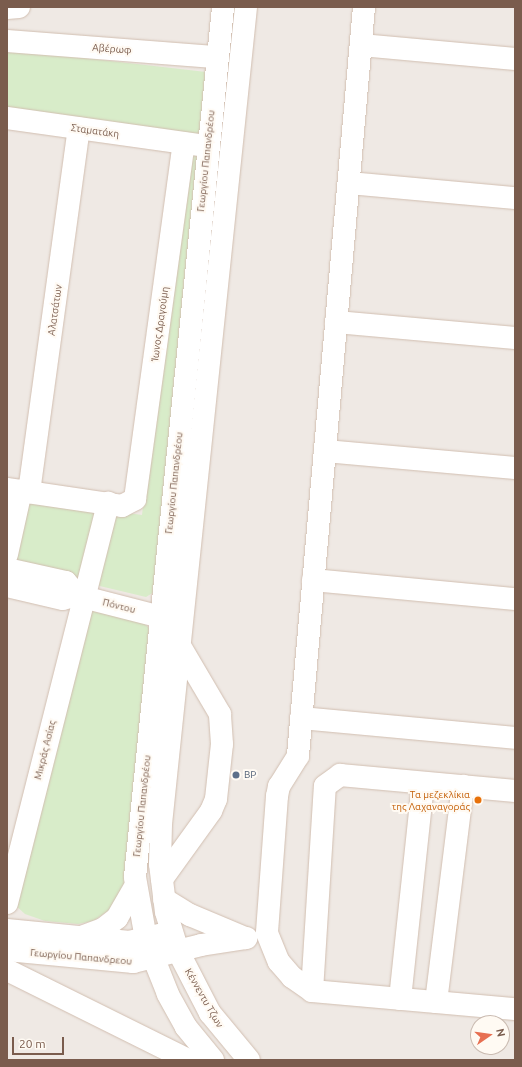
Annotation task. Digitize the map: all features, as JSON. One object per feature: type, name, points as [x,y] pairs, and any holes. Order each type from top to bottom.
[{"type":"street","points":[[7,8],[19,7]]},
{"type":"street","name":"Γεωργίου Παπανδρέου","points":[[149,948],[135,887],[223,7]]},
{"type":"street","points":[[174,942],[163,889],[162,824],[246,7]]},
{"type":"street","points":[[364,7],[298,756],[279,786],[277,796],[266,921],[270,944],[279,962],[292,977],[312,990],[515,1009]]},
{"type":"street","name":"Αβέρωφ","points":[[7,41],[217,57]]},
{"type":"street","points":[[361,45],[515,59]]},
{"type":"street","name":"Σταματάκη","points":[[7,118],[208,146]]},
{"type":"street","name":"Αλατσάτων","points":[[7,554],[19,491],[79,128]]},
{"type":"street","name":"Ίωνος Δραγούμη","points":[[108,504],[122,506],[131,503],[138,493],[184,143]]},
{"type":"street","points":[[349,183],[515,198]]},
{"type":"street","points":[[336,322],[515,338]]},
{"type":"street","points":[[325,451],[515,468]]},
{"type":"street","points":[[19,491],[108,504]]},
{"type":"street","name":"Μικράς Ασίας","points":[[7,903],[80,596],[108,504]]},
{"type":"street","points":[[7,569],[66,582],[80,596]]},
{"type":"street","points":[[313,580],[515,599]]},
{"type":"street","name":"Πόντου","points":[[7,586],[63,599],[80,596],[161,617]]},
{"type":"street","points":[[163,889],[211,811],[216,798],[222,744],[220,714],[180,646]]},
{"type":"street","points":[[301,718],[515,738]]},
{"type":"street","points":[[312,990],[325,786],[340,775],[515,791]]},
{"type":"street","points":[[400,999],[423,783]]},
{"type":"street","points":[[436,1002],[463,786]]},
{"type":"street","points":[[80,938],[103,929],[117,918],[135,887]]},
{"type":"street","points":[[163,889],[190,915],[246,938],[270,944]]},
{"type":"street","name":"Γεωργίου Παπανδρεου","points":[[7,930],[129,942],[149,948]]},
{"type":"street","name":"Γεωργίου Παπανδρεου","points":[[7,950],[109,961],[133,962],[149,948],[174,942],[246,938]]},
{"type":"street","name":"Κέννεντυ Τζων","points":[[174,942],[210,1013],[222,1031],[249,1060]]},
{"type":"street","points":[[149,948],[186,1027],[212,1060]]},
{"type":"street","points":[[7,970],[181,1059]]},
{"type":"shaded area","points":[[7,7],[515,7],[515,1060],[7,1060]]},
{"type":"green space","points":[[7,49],[206,72],[154,592],[146,597],[7,564],[7,496],[142,515],[188,140],[7,113]]},
{"type":"green space","points":[[92,611],[143,622],[149,628],[126,880],[111,909],[93,921],[78,924],[45,921],[25,914],[15,905]]},
{"type":"place","name":"BP","points":[[236,775]]},
{"type":"place","name":"Τα μεζεκλίκια της Λαχαναγοράς","points":[[478,800]]}]
